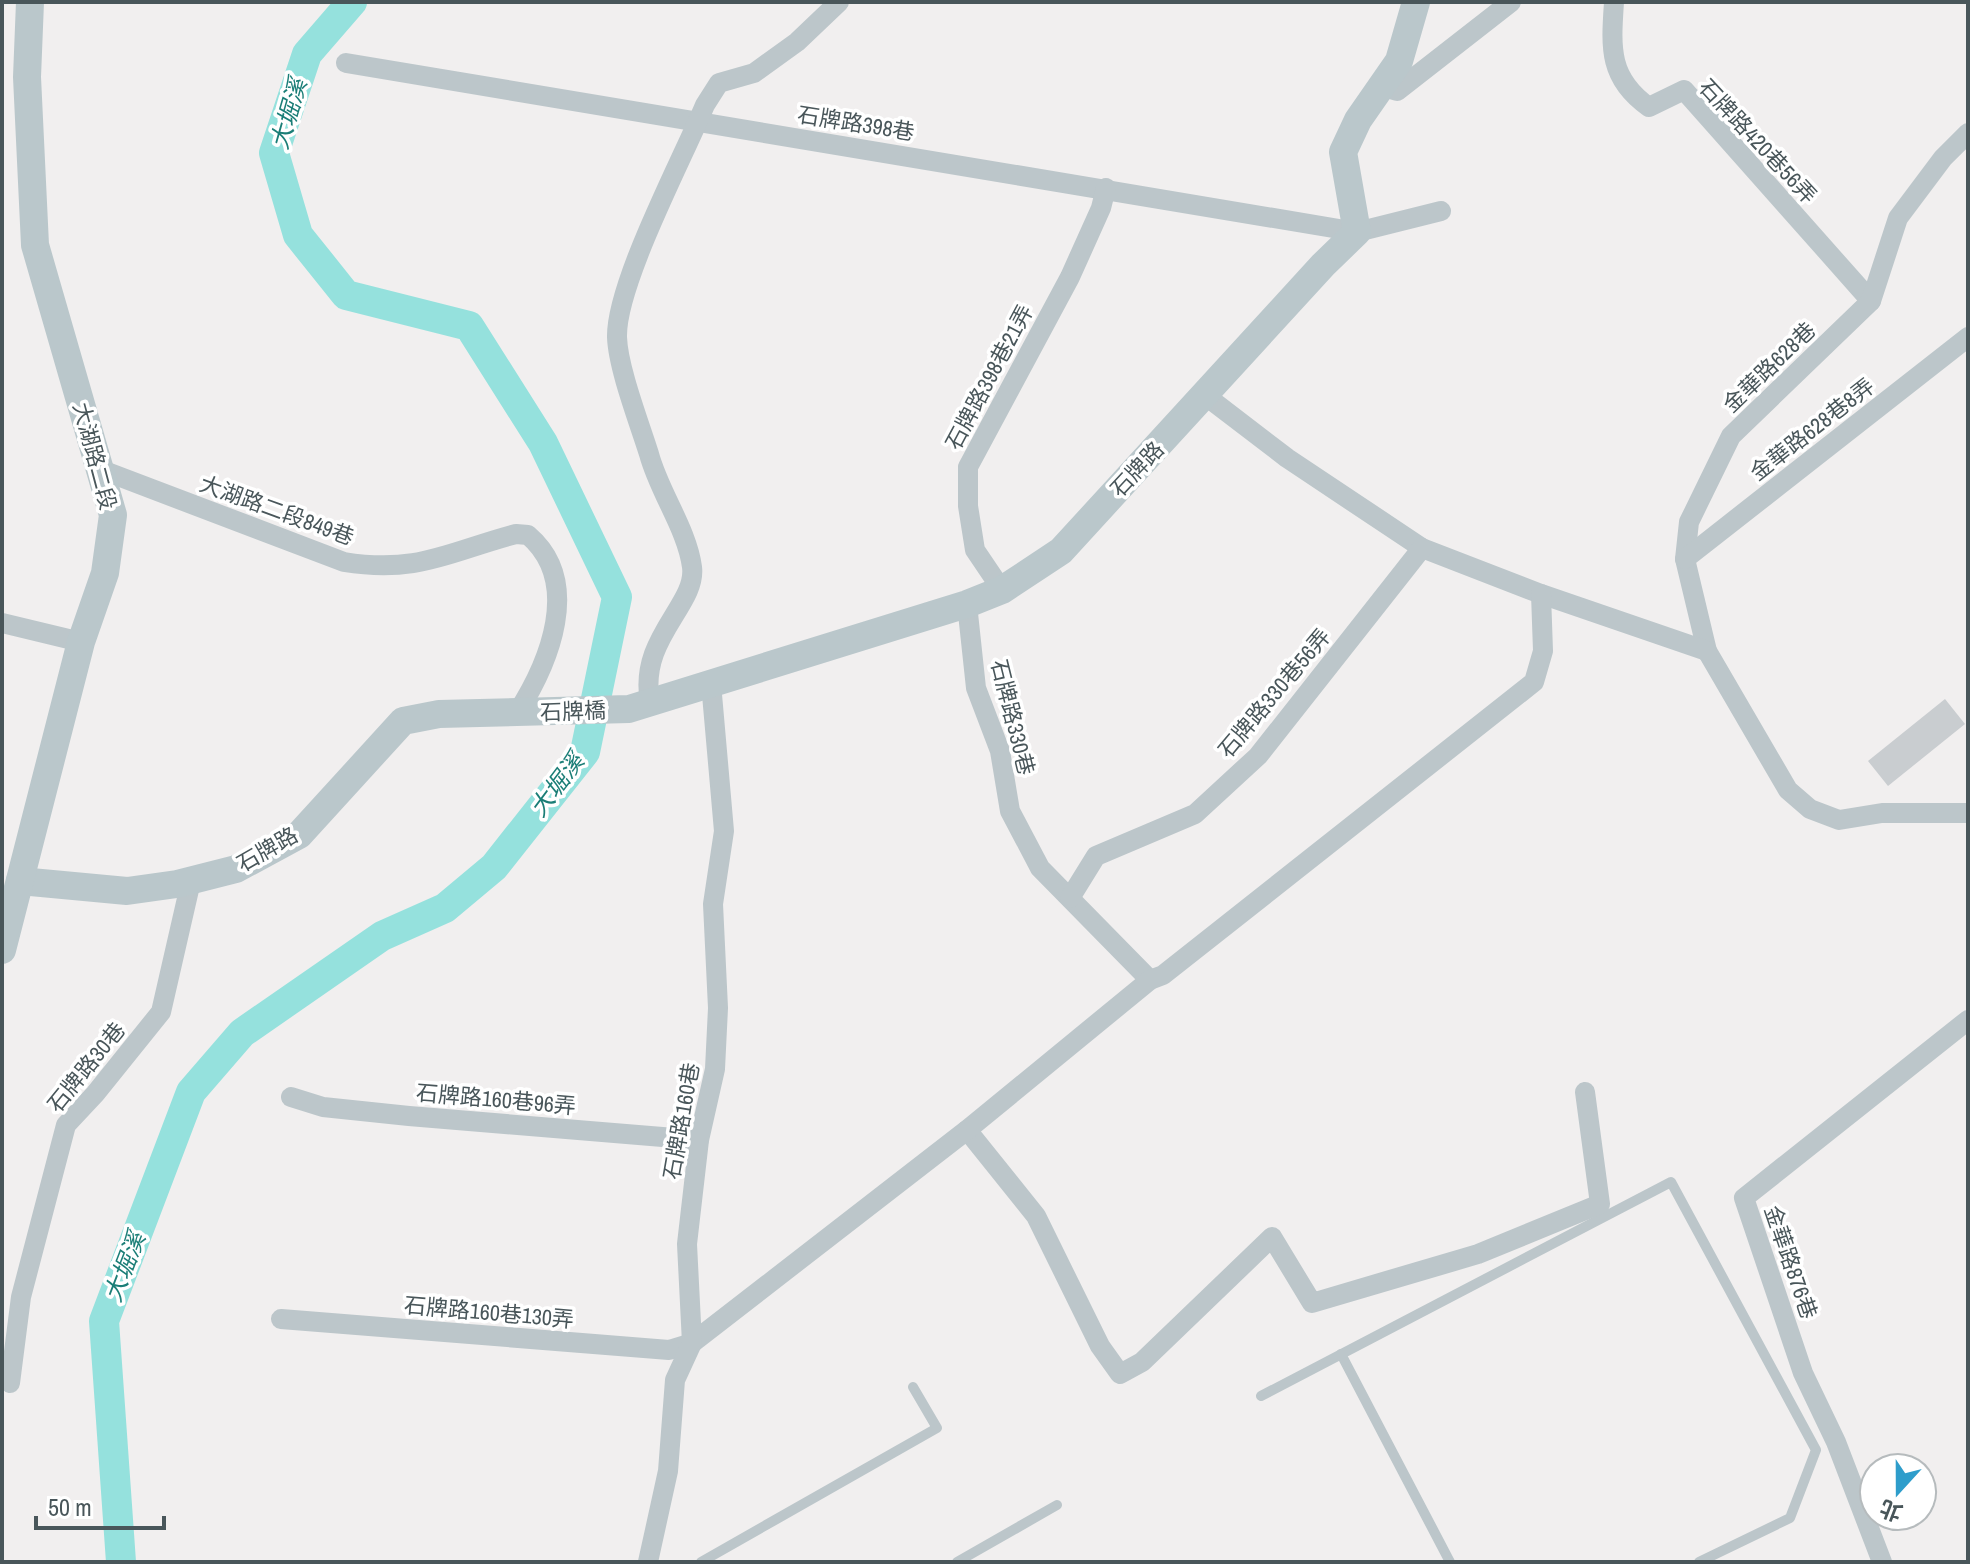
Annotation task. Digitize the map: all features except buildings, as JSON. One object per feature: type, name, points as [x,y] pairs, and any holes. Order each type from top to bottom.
[{"type":"street","name":"大湖路二段","points":[[2,950],[81,642],[105,573],[113,515],[35,245],[27,77],[30,2]]},
{"type":"street","points":[[640,706],[648,666],[693,570],[651,462],[617,339],[619,315],[638,258],[698,122],[719,83],[754,73],[797,42],[839,2]]},
{"type":"street","points":[[1416,2],[1399,61],[1358,120],[1343,152],[1357,232],[1441,211]]},
{"type":"street","points":[[1383,87],[1397,91],[1511,2]]},
{"type":"street","name":"石牌路420巷56弄","points":[[1614,2],[1610,53],[1630,94],[1649,107],[1684,90],[1871,301]]},
{"type":"street","name":"石牌路398巷","points":[[346,63],[1357,232]]},
{"type":"street","name":"金華路628巷","points":[[1968,133],[1943,158],[1898,218],[1871,301],[1731,436],[1689,522],[1685,559],[1707,651],[1788,790],[1810,809],[1839,820],[1882,813],[1968,813]]},
{"type":"street","name":"石牌路398巷21弄","points":[[1002,590],[975,550],[968,506],[968,467],[1070,277],[1101,208],[1106,188]]},
{"type":"street","name":"石牌路","points":[[640,706],[967,604],[1002,590],[1061,551],[1323,265],[1357,232]]},
{"type":"street","name":"金華路628巷8弄","points":[[1685,559],[1968,337]]},
{"type":"street","points":[[1206,396],[1287,458],[1422,548],[1541,594],[1707,651]]},
{"type":"street","name":"大湖路二段849巷","points":[[102,470],[344,562],[384,569],[406,567],[516,534],[528,535],[548,559],[559,597],[548,651],[537,682],[517,713]]},
{"type":"street","name":"石牌路330巷56弄","points":[[1070,898],[1096,856],[1195,814],[1258,756],[1422,548]]},
{"type":"street","points":[[692,1343],[967,1130],[1150,980],[1163,975],[1534,682],[1543,651],[1541,594]]},
{"type":"street","name":"石牌路330巷","points":[[967,604],[976,688],[1000,751],[1010,811],[1040,868],[1150,980]]},
{"type":"street","points":[[2,623],[81,642]]},
{"type":"street","name":"石牌路160巷","points":[[648,1562],[668,1471],[675,1380],[692,1343],[687,1244],[699,1140],[715,1069],[718,1008],[713,904],[724,831],[711,683]]},
{"type":"street","name":"石牌橋","points":[[517,713],[640,706]]},
{"type":"street","name":"石牌路","points":[[20,881],[127,891],[191,881],[236,869],[299,835],[403,721],[439,714],[517,713]]},
{"type":"street","name":"石牌路30巷","points":[[10,1383],[21,1297],[66,1125],[161,1012],[191,881]]},
{"type":"street","name":"金華路876巷","points":[[1882,1562],[1836,1442],[1803,1373],[1744,1198],[1968,1020]]},
{"type":"street","points":[[967,1130],[1036,1216],[1100,1346],[1120,1374],[1142,1362],[1272,1237],[1312,1303],[1478,1254],[1600,1204],[1585,1092]]},
{"type":"street","name":"石牌路160巷96弄","points":[[291,1097],[323,1107],[699,1140]]},
{"type":"street","name":"石牌路160巷130弄","points":[[281,1319],[669,1350],[692,1343]]},
{"type":"lane","points":[[1261,1396],[1671,1182],[1816,1450],[1790,1518],[1699,1562]]},
{"type":"lane","points":[[1341,1354],[1450,1562]]},
{"type":"lane","points":[[701,1562],[937,1428],[913,1387]]},
{"type":"lane","points":[[957,1562],[1057,1505]]},
{"type":"waterway","name":"大堀溪","points":[[121,1562],[104,1321],[191,1092],[242,1033],[382,936],[445,908],[494,867],[585,752],[617,597],[543,443],[469,326],[346,295],[298,235],[274,153],[307,54],[352,2]]}]
